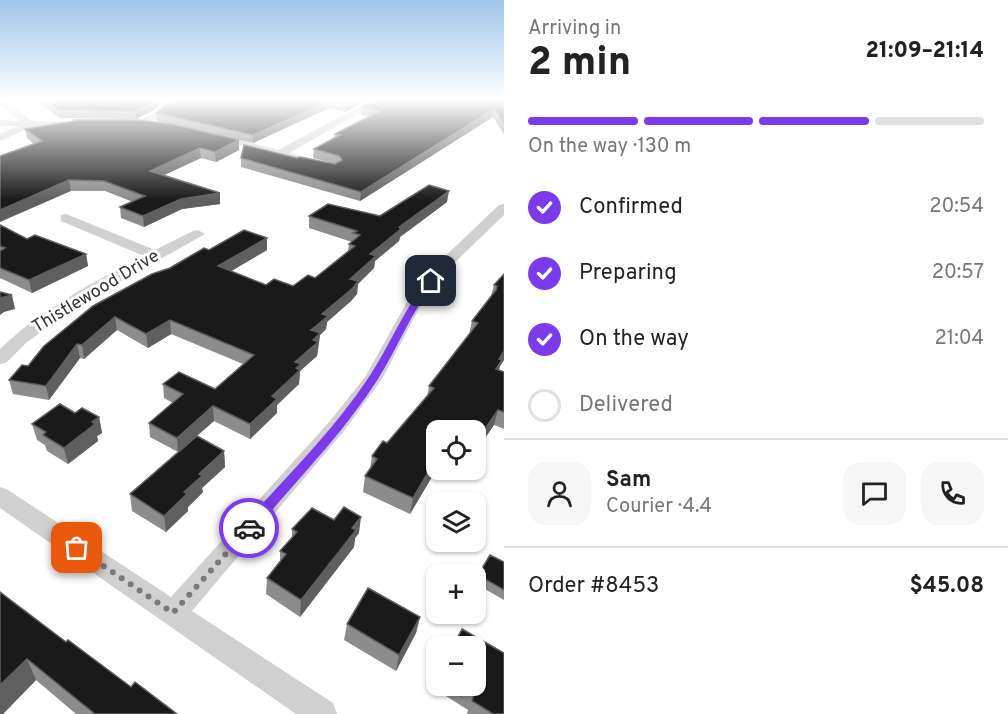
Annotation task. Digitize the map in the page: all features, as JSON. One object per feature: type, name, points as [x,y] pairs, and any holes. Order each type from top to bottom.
[{"type":"street","points":[[279,153],[316,133]]},
{"type":"street","points":[[203,134],[333,168]]},
{"type":"street","points":[[173,613],[337,426],[373,379],[418,296],[444,265],[504,208]]},
{"type":"street","points":[[66,218],[156,256]]},
{"type":"street","name":"Thistlewood Drive","points":[[0,359],[33,327],[198,234]]},
{"type":"street","points":[[0,496],[322,714]]},
{"type":"building","points":[[31,133],[211,133],[239,140],[215,152],[200,148],[150,171],[220,193],[181,199],[143,216],[120,207],[145,196],[104,181],[69,180],[0,210],[0,156],[42,141]]},
{"type":"building","points":[[455,133],[361,192],[241,158],[244,145],[297,158],[335,164],[342,160],[339,156],[314,149],[340,135],[335,134]]},
{"type":"building","points":[[429,185],[449,191],[399,227],[401,229],[370,254],[376,256],[350,279],[358,281],[353,288],[322,314],[328,316],[311,330],[320,333],[313,340],[318,342],[295,362],[301,364],[296,368],[300,370],[272,396],[277,399],[250,424],[213,406],[177,438],[149,423],[183,394],[163,384],[179,372],[215,389],[254,355],[170,320],[146,334],[115,317],[82,345],[77,344],[46,386],[9,380],[22,365],[28,366],[44,346],[93,306],[152,274],[170,268],[204,248],[209,250],[244,230],[267,238],[218,266],[266,285],[274,279],[293,286],[308,275],[315,278],[355,246],[349,244],[360,235],[353,233],[357,231],[309,216],[328,204],[380,216]]},
{"type":"building","points":[[0,225],[27,239],[35,235],[86,254],[29,280],[0,268],[0,251],[5,248],[0,246]]},
{"type":"building","points":[[504,274],[504,351],[499,359],[502,360],[496,369],[504,372],[504,412],[498,410],[486,427],[486,420],[426,420],[426,476],[413,498],[365,476],[377,459],[372,456],[383,441],[387,443],[434,388],[429,386],[478,323],[472,321],[496,290],[497,286],[494,285]]},
{"type":"building","points":[[0,292],[12,295],[0,298]]},
{"type":"building","points":[[60,404],[75,413],[82,408],[99,417],[92,422],[95,424],[64,448],[43,435],[46,432],[32,424]]},
{"type":"building","points":[[197,436],[224,451],[199,474],[202,476],[184,492],[187,494],[164,516],[130,494]]},
{"type":"building","points":[[344,507],[361,517],[352,528],[356,530],[301,600],[267,578],[286,554],[280,551],[297,532],[292,529],[312,508],[334,520]]},
{"type":"building","points":[[490,555],[504,562],[504,590],[486,580],[485,564]]},
{"type":"building","points":[[368,588],[420,617],[399,655],[347,624]]},
{"type":"building","points":[[0,592],[131,687],[135,682],[177,714],[95,714],[27,659],[0,685]]},
{"type":"building","points":[[462,629],[474,636],[458,636]]},
{"type":"building","points":[[486,643],[504,653],[504,714],[493,714],[472,701],[473,696],[486,696]]},
{"type":"way so far","points":[[77,548],[173,613],[249,528]]},
{"type":"route","points":[[249,528],[337,426],[373,379],[418,296],[431,281]]}]
